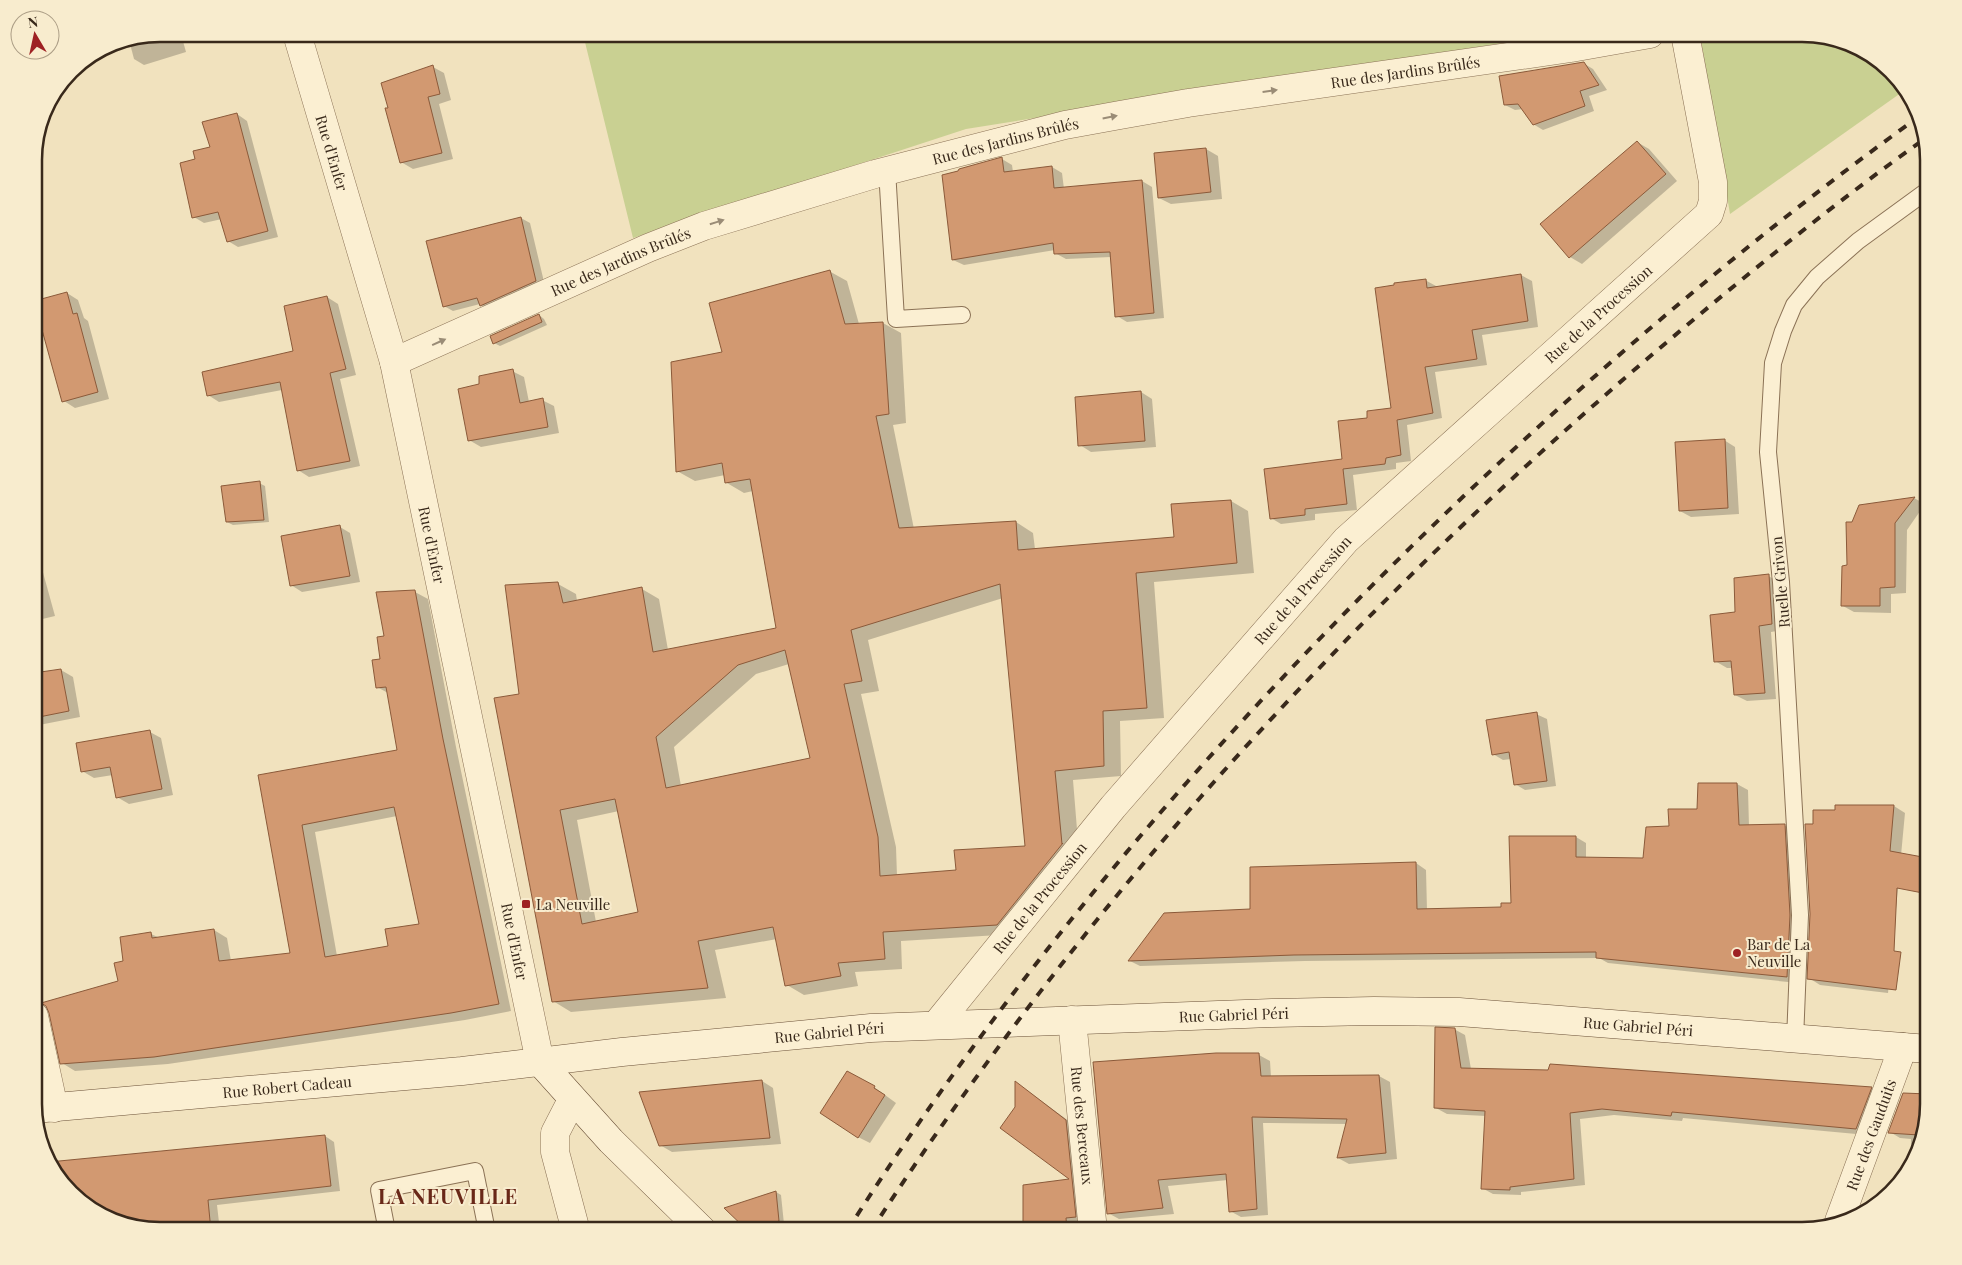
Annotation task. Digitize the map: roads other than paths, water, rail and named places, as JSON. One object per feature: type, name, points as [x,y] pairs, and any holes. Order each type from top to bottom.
[{"type":"street","name":"Rue d'Enfer","points":[[299,42],[394,362],[540,1062]]},
{"type":"street","name":"Rue des Jardins Brûlés","points":[[394,362],[648,248],[704,226],[887,170],[1065,125],[1120,115],[1188,103],[1605,42]]},
{"type":"street","name":"Rue de la Procession","points":[[936,1024],[1113,807],[1346,540],[1698,226],[1709,214],[1713,201],[1710,160],[1687,42]]},
{"type":"street","name":"Rue Gabriel Péri","points":[[540,1062],[798,1034],[936,1024],[1374,1011],[1459,1012],[1915,1048]]},
{"type":"street","name":"Rue des Berceaux","points":[[1072,1020],[1092,1222]]},
{"type":"street","name":"Rue des Gauduits","points":[[1843,1215],[1915,1048]]},
{"type":"street","points":[[540,1062],[572,1100],[611,1141],[694,1222]]},
{"type":"street","name":"Rue Robert Cadeau","points":[[44,1108],[452,1072],[540,1062]]},
{"type":"street","points":[[572,1100],[555,1133],[555,1152],[574,1222]]},
{"type":"lane","points":[[887,170],[896,319],[962,315]]},
{"type":"lane","name":"Ruelle Grivon","points":[[1795,1040],[1800,915],[1781,582],[1768,452],[1773,363],[1794,305],[1817,277],[1858,241],[1920,196]]},
{"type":"lane","points":[[385,1222],[379,1190],[475,1171],[485,1222]]},
{"type":"railway","points":[[853,1222],[914,1130],[984,1032],[1058,936],[1214,752],[1297,663],[1381,576],[1575,393],[1743,251],[1858,161],[1913,121]]},
{"type":"railway","points":[[877,1222],[953,1110],[1040,992],[1132,878],[1228,767],[1327,660],[1431,556],[1537,456],[1647,359],[1714,302],[1852,192],[1918,144]]},
{"type":"place","name":"La Neuville","points":[[526,904]]},
{"type":"place","name":"Bar de La Neuville","points":[[1737,953]]},
{"type":"district","name":"LA NEUVILLE","points":[[448,1195]]}]
